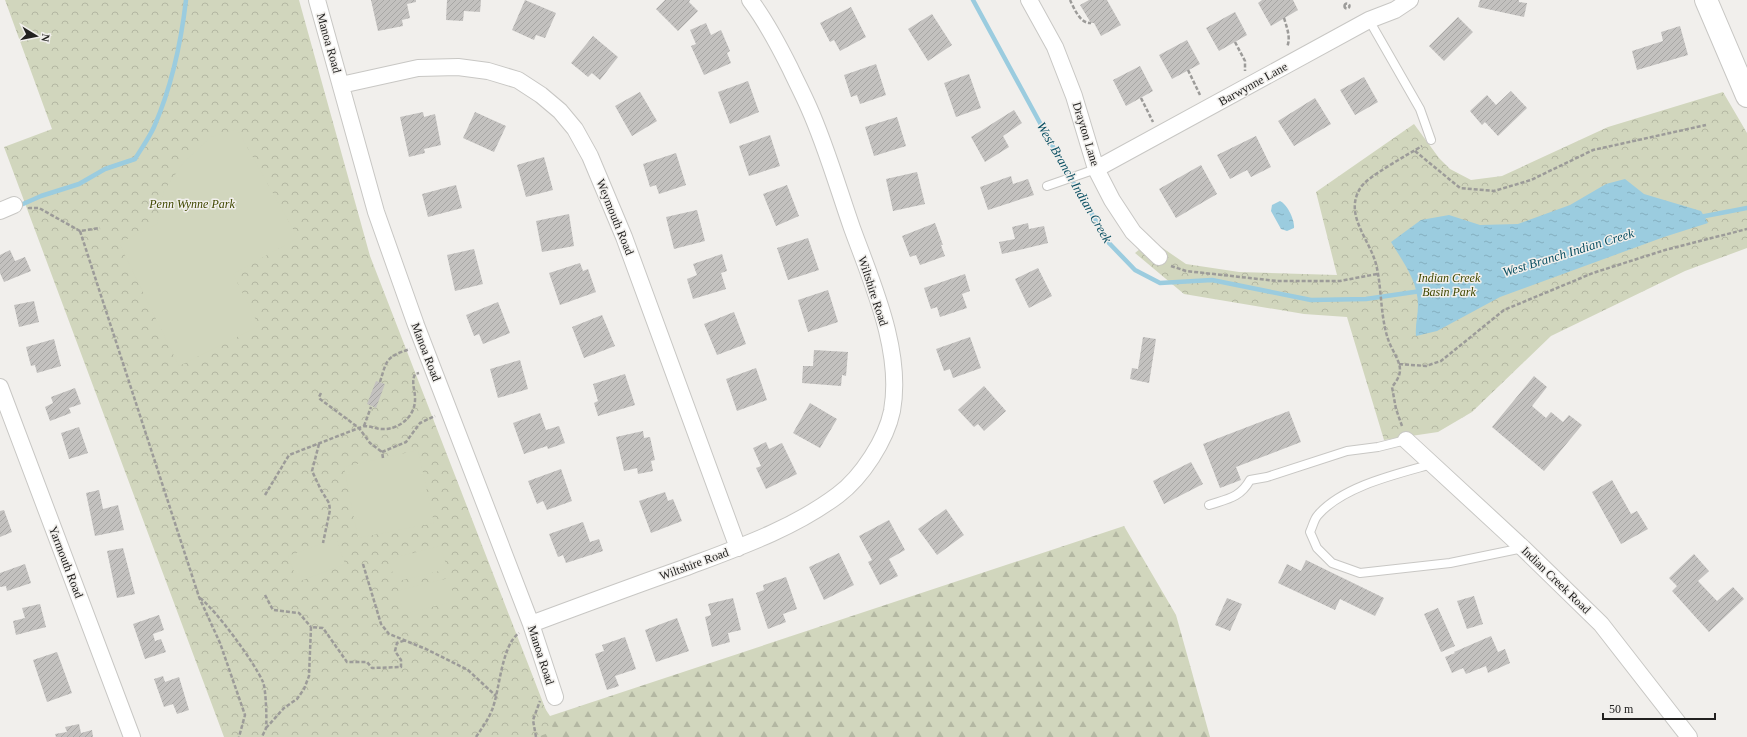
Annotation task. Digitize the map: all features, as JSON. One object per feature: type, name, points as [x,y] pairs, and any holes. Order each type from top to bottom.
[{"type":"main road","points":[[1706,0],[1747,96]]},
{"type":"street","name":"Manoa Road","points":[[317,0],[376,212],[432,368],[531,624],[555,697]]},
{"type":"street","name":"Wiltshire Road","points":[[531,624],[738,548],[796,521],[840,494],[860,473],[877,450],[885,431],[892,411],[894,386],[893,363],[883,315],[809,109],[777,42],[758,10],[750,0]]},
{"type":"street","name":"Drayton Lane","points":[[1030,0],[1055,47],[1074,96],[1096,169],[1112,200],[1134,232],[1159,257]]},
{"type":"street","name":"Barwynne Lane","points":[[1096,169],[1369,20],[1395,10],[1410,0]]},
{"type":"street","name":"Weymouth Road","points":[[341,85],[418,68],[458,67],[488,71],[518,80],[541,95],[560,111],[575,129],[590,156],[624,237],[738,548]]},
{"type":"street","name":"Yarmouth Road","points":[[0,387],[132,737]]},
{"type":"street","name":"Indian Creek Road","points":[[1406,440],[1523,548],[1601,624],[1688,737]]},
{"type":"lane","points":[[1369,20],[1420,109],[1432,140]]},
{"type":"lane","points":[[1047,186],[1096,169]]},
{"type":"lane","points":[[1209,505],[1238,496],[1245,490],[1250,480],[1267,477],[1347,451],[1378,447],[1406,440]]},
{"type":"lane","points":[[1432,464],[1369,483],[1338,498],[1317,515],[1310,532],[1317,548],[1332,563],[1360,573],[1450,563],[1523,548]]},
{"type":"path","points":[[1070,0],[1082,20],[1085,23],[1091,23]]},
{"type":"path","points":[[1344,0],[1346,4]]},
{"type":"path","points":[[1284,18],[1289,43],[1286,51]]},
{"type":"path","points":[[1234,42],[1244,61],[1244,74]]},
{"type":"path","points":[[1188,70],[1207,108]]},
{"type":"path","points":[[1141,98],[1160,134]]},
{"type":"path","points":[[1415,151],[1460,188],[1494,191],[1531,180],[1593,150],[1706,125]]},
{"type":"path","points":[[1396,409],[1392,387],[1398,377],[1400,370],[1399,364],[1388,339],[1374,257],[1355,212],[1355,201],[1361,187],[1365,182],[1432,140]]},
{"type":"path","points":[[14,207],[39,208],[80,231],[100,228]]},
{"type":"path","points":[[1399,364],[1426,366],[1441,361],[1504,310],[1593,273],[1665,250],[1747,230]]},
{"type":"path","points":[[80,231],[199,597],[220,643],[244,715],[239,737]]},
{"type":"path","points":[[1159,257],[1172,267],[1186,271],[1277,281],[1340,281],[1378,274]]},
{"type":"path","points":[[380,382],[386,362],[392,355],[424,345]]},
{"type":"path","points":[[265,495],[289,455],[364,426],[386,429],[402,424],[409,416],[414,406],[415,398],[413,379],[415,374],[432,368]]},
{"type":"path","points":[[321,393],[319,397],[320,399],[359,428],[370,443],[382,452],[383,458]]},
{"type":"path","points":[[364,426],[372,406]]},
{"type":"path","points":[[382,452],[406,442],[420,423],[449,411]]},
{"type":"path","points":[[319,444],[312,471],[329,503],[330,510],[323,543]]},
{"type":"path","points":[[363,564],[382,624],[389,634],[406,640],[468,670],[496,696]]},
{"type":"path","points":[[262,737],[266,728],[284,708],[297,699],[304,689],[309,676],[311,627],[299,612],[273,610],[265,595]]},
{"type":"path","points":[[199,597],[209,604],[224,624],[263,683],[266,728]]},
{"type":"path","points":[[476,737],[492,710],[503,664],[510,646],[517,634],[531,624]]},
{"type":"path","points":[[311,627],[323,628],[348,662],[368,662],[372,668],[401,667],[401,660],[395,651],[397,643],[406,640]]},
{"type":"path","points":[[536,737],[533,720],[549,678]]},
{"type":"green space","name":"Penn Wynne Park","points":[[5,0],[299,0],[370,256],[554,731],[537,737],[224,737],[4,147],[52,129]]},
{"type":"green space","name":"Indian Creek Basin Park","points":[[1723,92],[1747,133],[1747,248],[1685,271],[1551,336],[1472,412],[1438,432],[1384,440],[1347,317],[1304,314],[1184,294],[1135,253],[1151,240],[1186,264],[1239,272],[1337,275],[1316,192],[1414,124],[1439,158],[1450,169],[1471,180],[1502,176],[1608,127]]},
{"type":"green space","points":[[237,129],[298,238],[233,274],[259,326],[179,366],[119,243],[157,224],[164,191],[183,163],[211,137]]},
{"type":"green space","points":[[418,450],[434,523],[358,538],[344,467]]},
{"type":"green space","points":[[1124,526],[1176,615],[1210,737],[238,737],[483,616],[550,716]]},
{"type":"green space","points":[[336,538],[345,564],[298,582],[288,556]]},
{"type":"green space","points":[[441,546],[447,569],[395,582],[389,559]]},
{"type":"green space","points":[[449,578],[455,601],[403,614],[397,591]]},
{"type":"water","points":[[1625,179],[1644,194],[1701,211],[1708,223],[1664,237],[1500,297],[1437,331],[1416,336],[1418,305],[1413,280],[1391,242],[1421,220],[1449,215],[1480,225],[1518,224],[1570,205],[1606,184]]},
{"type":"water","points":[[1280,201],[1288,209],[1294,225],[1294,228],[1287,231],[1281,229],[1271,211],[1272,205]]},
{"type":"building","points":[[371,0],[416,0],[416,2],[407,4],[410,18],[402,20],[403,26],[378,31]]},
{"type":"building","points":[[447,0],[481,0],[480,12],[464,11],[463,21],[446,20]]},
{"type":"building","points":[[525,0],[556,13],[545,38],[536,35],[534,40],[512,30]]},
{"type":"building","points":[[665,0],[690,0],[689,2],[698,11],[678,31],[656,9]]},
{"type":"building","points":[[1089,0],[1107,0],[1121,25],[1101,36],[1094,23],[1091,23],[1080,5]]},
{"type":"building","points":[[1262,0],[1293,0],[1298,10],[1271,26],[1258,3]]},
{"type":"building","points":[[1480,0],[1519,0],[1519,2],[1527,3],[1524,17],[1478,7]]},
{"type":"building","points":[[851,7],[866,37],[840,51],[834,40],[830,42],[820,23]]},
{"type":"building","points":[[1235,12],[1247,35],[1219,51],[1206,28]]},
{"type":"building","points":[[932,14],[952,45],[928,61],[908,29]]},
{"type":"building","points":[[1458,17],[1473,32],[1444,61],[1429,46]]},
{"type":"building","points":[[706,23],[711,35],[721,30],[730,51],[727,53],[731,63],[704,75],[691,46],[696,44],[690,30]]},
{"type":"building","points":[[1680,26],[1688,55],[1637,70],[1632,51],[1663,41],[1661,32]]},
{"type":"building","points":[[593,36],[618,57],[600,80],[592,73],[588,77],[571,63]]},
{"type":"building","points":[[1187,40],[1200,64],[1172,79],[1159,55]]},
{"type":"building","points":[[876,64],[886,95],[860,104],[857,95],[851,97],[844,75]]},
{"type":"building","points":[[1140,66],[1153,91],[1126,106],[1113,80]]},
{"type":"building","points":[[969,74],[981,108],[956,117],[944,83]]},
{"type":"building","points":[[1364,77],[1378,102],[1355,115],[1340,90]]},
{"type":"building","points":[[748,81],[759,112],[730,124],[718,92]]},
{"type":"building","points":[[1511,91],[1527,108],[1498,136],[1485,122],[1482,125],[1470,111],[1487,95],[1496,105]]},
{"type":"building","points":[[640,92],[657,121],[632,136],[615,106]]},
{"type":"building","points":[[1315,98],[1331,124],[1294,146],[1278,121]]},
{"type":"building","points":[[1014,110],[1022,123],[1003,136],[1009,147],[985,162],[971,137]]},
{"type":"building","points":[[423,112],[424,117],[435,114],[441,145],[424,149],[425,153],[409,157],[400,117]]},
{"type":"building","points":[[475,112],[506,126],[494,152],[463,138]]},
{"type":"building","points":[[897,117],[906,146],[874,156],[865,127]]},
{"type":"building","points":[[770,135],[780,166],[749,176],[739,146]]},
{"type":"building","points":[[1256,136],[1271,167],[1251,177],[1247,170],[1230,179],[1217,155]]},
{"type":"building","points":[[676,153],[686,185],[659,194],[656,185],[650,187],[643,164]]},
{"type":"building","points":[[544,157],[553,190],[526,197],[517,165]]},
{"type":"building","points":[[1201,165],[1217,194],[1176,218],[1159,189]]},
{"type":"building","points":[[917,172],[925,204],[893,211],[886,179]]},
{"type":"building","points":[[1011,176],[1013,184],[1028,179],[1034,195],[988,210],[980,187]]},
{"type":"building","points":[[456,185],[462,208],[428,217],[422,194]]},
{"type":"building","points":[[787,185],[799,216],[776,226],[763,194]]},
{"type":"building","points":[[697,210],[705,241],[674,249],[666,217]]},
{"type":"building","points":[[569,214],[574,246],[542,252],[536,221]]},
{"type":"building","points":[[935,223],[943,245],[941,245],[945,256],[920,265],[916,255],[910,257],[902,236]]},
{"type":"building","points":[[1028,223],[1029,229],[1044,226],[1048,243],[1002,254],[999,242],[1015,239],[1012,227]]},
{"type":"building","points":[[808,238],[819,270],[788,280],[777,248]]},
{"type":"building","points":[[474,249],[483,284],[455,291],[447,255]]},
{"type":"building","points":[[10,250],[15,261],[25,257],[31,271],[4,282],[0,273],[0,255]]},
{"type":"building","points":[[722,254],[727,271],[721,273],[726,289],[693,299],[687,279],[697,275],[693,264]]},
{"type":"building","points":[[580,263],[583,271],[588,269],[596,292],[560,305],[549,273]]},
{"type":"building","points":[[1038,268],[1052,296],[1029,308],[1015,279]]},
{"type":"building","points":[[965,274],[970,291],[962,294],[967,308],[940,317],[937,307],[931,309],[924,288]]},
{"type":"building","points":[[828,290],[838,322],[808,332],[798,300]]},
{"type":"building","points":[[34,301],[39,322],[19,327],[14,305]]},
{"type":"building","points":[[498,302],[510,333],[483,344],[479,334],[474,336],[466,315]]},
{"type":"building","points":[[734,312],[746,344],[717,355],[704,324]]},
{"type":"building","points":[[602,315],[615,346],[584,358],[572,327]]},
{"type":"building","points":[[970,337],[981,368],[953,378],[950,369],[944,371],[936,349]]},
{"type":"building","points":[[1143,337],[1156,339],[1149,383],[1130,379],[1132,368],[1138,369]]},
{"type":"building","points":[[54,339],[61,366],[37,373],[35,365],[31,366],[26,347]]},
{"type":"building","points":[[814,350],[848,352],[846,376],[842,375],[841,386],[802,383],[803,366],[813,366]]},
{"type":"building","points":[[520,360],[528,389],[498,398],[490,369]]},
{"type":"building","points":[[756,368],[767,400],[737,411],[726,379]]},
{"type":"building","points":[[625,374],[635,405],[598,416],[594,403],[598,401],[593,384]]},
{"type":"building","points":[[1534,376],[1547,387],[1532,406],[1546,418],[1551,412],[1563,422],[1569,415],[1582,425],[1544,471],[1492,427]]},
{"type":"building","points":[[376,381],[385,384],[376,408],[367,404]]},
{"type":"building","points":[[984,386],[1006,411],[984,431],[978,424],[974,427],[958,410]]},
{"type":"building","points":[[75,388],[81,404],[69,408],[71,413],[50,421],[45,407],[53,403],[51,397]]},
{"type":"building","points":[[810,403],[837,419],[820,448],[793,433]]},
{"type":"building","points":[[1289,411],[1301,442],[1236,467],[1241,480],[1220,488],[1203,444]]},
{"type":"building","points":[[540,413],[546,430],[559,426],[565,443],[548,449],[547,446],[524,454],[513,423]]},
{"type":"building","points":[[79,427],[88,453],[69,459],[61,433]]},
{"type":"building","points":[[643,431],[644,438],[650,437],[655,460],[651,461],[653,471],[638,474],[637,468],[624,471],[616,437]]},
{"type":"building","points":[[766,442],[769,449],[782,443],[797,474],[766,489],[756,468],[761,466],[753,448]]},
{"type":"building","points":[[1191,462],[1203,484],[1164,504],[1153,481]]},
{"type":"building","points":[[561,469],[572,501],[547,510],[543,501],[537,504],[528,481]]},
{"type":"building","points":[[1612,480],[1631,514],[1637,511],[1648,529],[1621,544],[1592,492]]},
{"type":"building","points":[[99,490],[103,509],[118,505],[124,530],[95,536],[86,493]]},
{"type":"building","points":[[665,492],[668,501],[673,499],[682,521],[651,533],[639,501]]},
{"type":"building","points":[[946,509],[964,535],[937,555],[918,529]]},
{"type":"building","points":[[4,510],[12,532],[0,537],[0,511]]},
{"type":"building","points":[[889,520],[905,550],[889,559],[898,576],[880,585],[868,562],[872,560],[859,536]]},
{"type":"building","points":[[583,522],[590,542],[599,539],[603,551],[566,563],[563,555],[558,557],[549,534]]},
{"type":"building","points":[[123,548],[135,594],[117,598],[107,551]]},
{"type":"building","points":[[839,553],[854,585],[824,600],[809,567]]},
{"type":"building","points":[[1694,554],[1709,571],[1698,581],[1717,601],[1733,587],[1744,599],[1709,632],[1672,591],[1677,586],[1669,578]]},
{"type":"building","points":[[1306,560],[1384,598],[1375,616],[1340,599],[1335,610],[1278,583],[1287,564],[1301,571]]},
{"type":"building","points":[[25,564],[31,583],[7,591],[6,586],[0,587],[0,573]]},
{"type":"building","points":[[786,577],[797,609],[783,614],[786,622],[768,629],[756,593],[764,590],[763,585]]},
{"type":"building","points":[[1474,596],[1483,624],[1467,629],[1457,601]]},
{"type":"building","points":[[733,598],[741,630],[728,633],[730,642],[712,647],[705,617],[711,615],[708,604]]},
{"type":"building","points":[[1227,598],[1242,604],[1230,631],[1215,625]]},
{"type":"building","points":[[40,604],[46,627],[16,635],[13,621],[25,618],[22,608]]},
{"type":"building","points":[[1438,608],[1455,646],[1441,652],[1424,614]]},
{"type":"building","points":[[159,615],[164,630],[153,634],[155,641],[161,639],[166,652],[145,659],[133,624]]},
{"type":"building","points":[[677,618],[689,651],[656,662],[645,630]]},
{"type":"building","points":[[1491,636],[1498,652],[1505,649],[1510,663],[1488,673],[1486,666],[1466,674],[1463,668],[1452,673],[1445,657]]},
{"type":"building","points":[[625,637],[636,669],[615,676],[619,686],[607,690],[595,654],[604,651],[602,645]]},
{"type":"building","points":[[57,652],[72,693],[47,702],[33,660]]},
{"type":"building","points":[[163,676],[165,682],[179,677],[189,710],[177,714],[173,704],[164,707],[154,679]]},
{"type":"building","points":[[79,724],[81,733],[92,730],[93,737],[56,737],[55,734],[67,732],[65,727]]},
{"type":"waterway","name":"West Branch Indian Creek","points":[[23,204],[41,196],[79,184],[105,169],[135,159],[152,131],[165,97],[178,49],[186,0]]},
{"type":"waterway","name":"West Branch Indian Creek","points":[[973,0],[1064,167],[1109,243],[1135,270],[1160,283],[1212,280],[1311,300],[1366,299],[1421,291]]},
{"type":"waterway","name":"West Branch Indian Creek","points":[[1700,217],[1747,208]]}]
